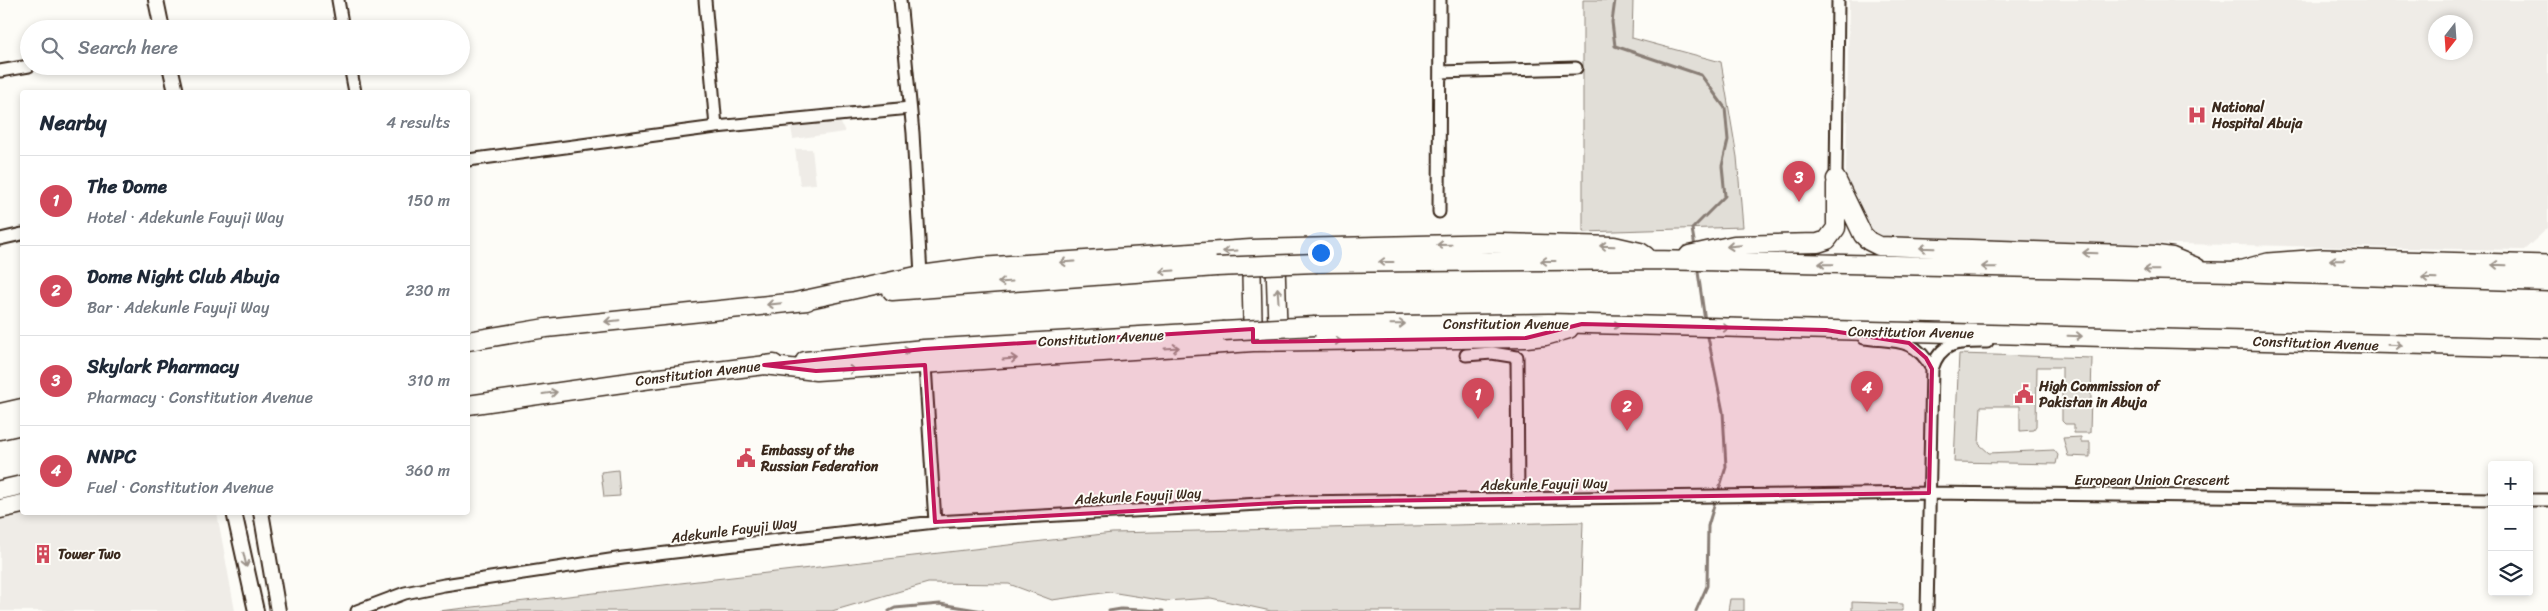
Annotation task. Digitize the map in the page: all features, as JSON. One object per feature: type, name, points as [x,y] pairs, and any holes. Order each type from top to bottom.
[{"type":"highway","points":[[2235,272],[2268,263],[2324,259],[2548,265]]},
{"type":"main road","points":[[795,302],[921,274],[980,267],[1251,249],[1498,243],[1614,246],[1640,252],[1660,260],[1721,247],[1818,243],[1827,240],[1833,233],[1836,223],[1836,179]]},
{"type":"main road","points":[[1836,179],[1863,235],[1869,241],[1879,246],[2157,255],[2172,257],[2205,271]]},
{"type":"main road","points":[[1275,248],[1278,341]]},
{"type":"main road","points":[[1251,249],[1253,342]]},
{"type":"main road","points":[[470,341],[546,328],[920,288],[1216,267],[1318,263],[1660,260],[2205,271],[2548,282]]},
{"type":"main road","points":[[764,365],[816,371],[1253,342],[1526,338],[1545,336],[1582,324]]},
{"type":"main road","name":"Constitution Avenue","points":[[470,405],[764,365],[924,349],[1315,326],[1582,324],[2548,348]]},
{"type":"main road","points":[[470,413],[522,397]]},
{"type":"main road","points":[[0,413],[20,408]]},
{"type":"main road","points":[[0,430],[20,425]]},
{"type":"main road","points":[[0,490],[20,485]]},
{"type":"main road","points":[[0,509],[20,504]]},
{"type":"street","points":[[156,0],[160,20]]},
{"type":"street","points":[[338,0],[341,20]]},
{"type":"street","points":[[704,0],[716,127]]},
{"type":"street","points":[[900,0],[910,108],[921,274]]},
{"type":"street","points":[[1439,212],[1440,0]]},
{"type":"street","points":[[1836,179],[1838,0]]},
{"type":"street","points":[[0,71],[20,68]]},
{"type":"street","points":[[1440,72],[1576,68]]},
{"type":"street","points":[[172,75],[176,90]]},
{"type":"street","points":[[351,75],[354,90]]},
{"type":"street","points":[[470,160],[716,127],[910,108]]},
{"type":"street","points":[[0,239],[20,234]]},
{"type":"street","points":[[1826,330],[1844,336],[1909,343],[1919,349],[1932,369]]},
{"type":"street","points":[[1927,611],[1932,369],[1935,358],[1944,348],[1953,344],[1996,342],[2042,336]]},
{"type":"street","points":[[1466,355],[1509,354],[1517,357],[1518,499]]},
{"type":"street","points":[[925,365],[935,522]]},
{"type":"street","name":"Adekunle Fayuji Way","points":[[357,611],[405,593],[444,584],[623,558],[935,522],[1294,502],[1929,494]]},
{"type":"street","name":"European Union Crescent","points":[[1929,494],[2488,499]]},
{"type":"street","points":[[2533,500],[2548,500]]},
{"type":"street","points":[[235,515],[256,611]]},
{"type":"street","points":[[262,515],[278,611]]},
{"type":"highlighted area","points":[[1582,324],[1826,330],[1909,343],[1926,358],[1932,369],[1929,493],[1295,502],[935,522],[925,365],[816,371],[764,365],[924,349],[1253,329],[1253,342],[1526,338]]},
{"type":"shaded area","points":[[1583,0],[1633,0],[1632,38],[1721,62],[1737,157],[1743,227],[1583,232]]},
{"type":"shaded area","name":"National Hospital Abuja","points":[[1849,0],[2548,0],[2548,228],[2524,250],[1873,239],[1846,177]]},
{"type":"shaded area","points":[[840,121],[845,132],[793,139],[791,127]]},
{"type":"shaded area","points":[[795,149],[812,149],[816,184],[800,185]]},
{"type":"shaded area","points":[[1959,354],[2092,358],[2090,433],[2074,433],[2074,424],[2065,424],[2062,421],[2062,367],[2037,367],[2036,426],[2033,430],[2020,431],[2020,406],[1981,406],[1979,444],[1989,453],[2054,450],[2058,455],[2056,464],[1954,462]]},
{"type":"shaded area","points":[[2081,437],[2081,442],[2090,442],[2090,457],[2068,456],[2063,438]]},
{"type":"shaded area","points":[[618,470],[620,496],[604,497],[601,472]]},
{"type":"shaded area","points":[[20,512],[20,515],[217,515],[235,611],[0,611],[0,515]]},
{"type":"shaded area","points":[[1583,522],[1580,611],[1271,611],[1211,598],[1166,601],[1110,592],[1052,600],[1009,584],[928,583],[832,611],[439,611],[1112,533]]},
{"type":"shaded area","points":[[1730,599],[1744,599],[1744,611],[1728,611]]},
{"type":"shaded area","points":[[1852,602],[1903,604],[1903,611],[1852,611]]},
{"type":"waterway","points":[[1615,0],[1612,22],[1615,46],[1701,75],[1725,108],[1728,140],[1722,166],[1725,196],[1692,229],[1695,247]]},
{"type":"waterway","points":[[1697,265],[1705,321]]},
{"type":"waterway","points":[[1707,332],[1723,412],[1726,467],[1718,493]]},
{"type":"waterway","points":[[1696,611],[1707,586],[1708,526],[1716,499]]},
{"type":"waterway","points":[[889,611],[895,608],[940,604],[983,611]]},
{"type":"waterway","points":[[1109,611],[1121,609],[1163,611]]},
{"type":"place","name":"National Hospital Abuja","points":[[2197,115]]},
{"type":"place","name":"Skylark Pharmacy","points":[[1799,202]]},
{"type":"place","name":"High Commission of Pakistan in Abuja","points":[[2024,394]]},
{"type":"place","name":"NNPC","points":[[1867,412]]},
{"type":"place","name":"The Dome","points":[[1478,419]]},
{"type":"place","name":"Dome Night Club Abuja","points":[[1627,431]]},
{"type":"place","name":"Embassy of the Russian Federation","points":[[746,458]]},
{"type":"place","name":"Tower Two","points":[[43,554]]}]
